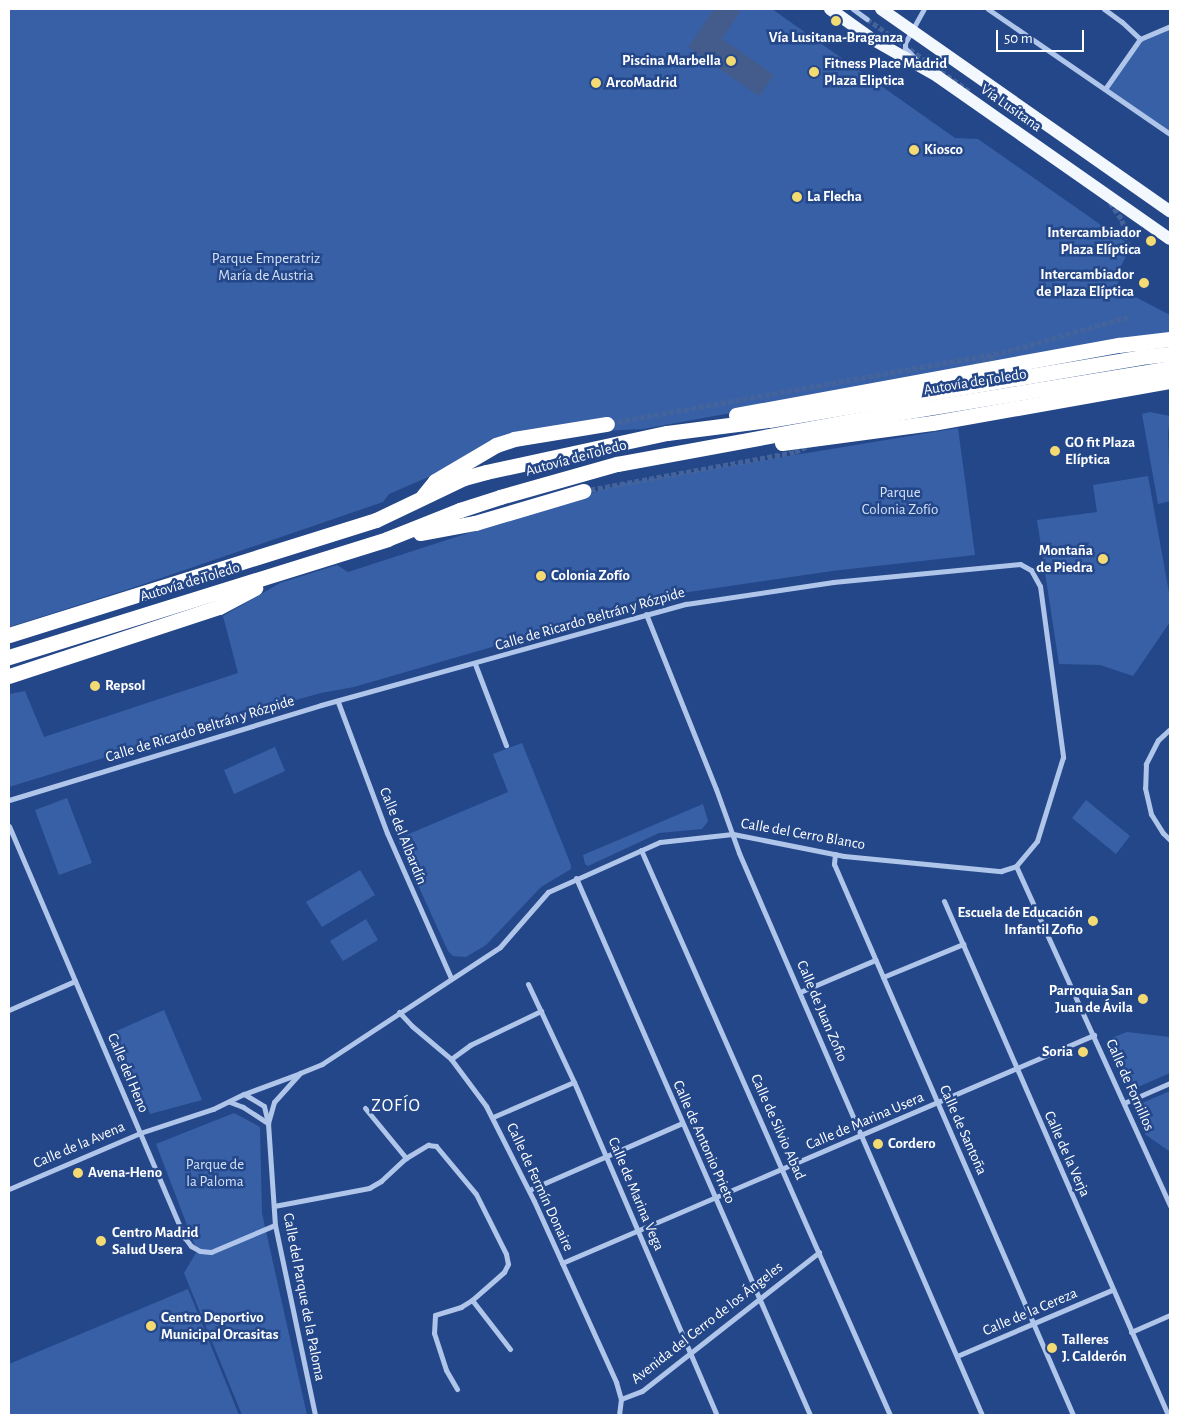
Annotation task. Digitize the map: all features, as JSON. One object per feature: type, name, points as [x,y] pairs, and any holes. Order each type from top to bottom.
[{"type":"highway","points":[[667,433],[699,422],[823,398],[1119,345],[1170,339]]},
{"type":"highway","name":"Autovía de Toledo","points":[[9,635],[367,524],[418,502],[464,478],[486,472],[667,433],[778,418],[1140,357],[1170,354]]},
{"type":"highway","name":"Autovía de Toledo","points":[[9,657],[387,539],[460,510],[508,494],[608,466],[884,415],[1170,368]]},
{"type":"highway","points":[[651,458],[686,456],[932,423],[1170,381]]},
{"type":"highway","points":[[418,502],[435,481],[496,445],[514,439],[607,424]]},
{"type":"highway","points":[[387,539],[475,523],[583,491]]},
{"type":"highway","points":[[9,676],[219,606],[292,569]]},
{"type":"main road","name":"Vía Lusitana","points":[[830,9],[872,39],[937,76],[1170,239]]},
{"type":"main road","name":"Vía Lusitana","points":[[881,9],[1170,211]]},
{"type":"street","points":[[853,9],[867,19]]},
{"type":"street","points":[[924,9],[911,29],[905,48],[937,76]]},
{"type":"street","points":[[988,9],[1170,134]]},
{"type":"street","points":[[1104,9],[1122,22],[1140,39]]},
{"type":"street","points":[[1105,89],[1140,39],[1170,26]]},
{"type":"street","name":"Calle de Ricardo Beltrán y Rózpide","points":[[9,800],[338,702],[686,604],[833,582],[1004,564],[1020,564],[1030,570],[1040,586],[1063,757],[1037,841],[1016,866]]},
{"type":"street","name":"Calle de Juan Zofio","points":[[646,614],[734,834],[739,853],[982,1415]]},
{"type":"street","points":[[475,664],[506,745]]},
{"type":"street","name":"Calle del Albardín","points":[[338,702],[387,833],[450,978]]},
{"type":"street","points":[[1170,729],[1158,740],[1146,764],[1145,788],[1152,814],[1163,834],[1170,840]]},
{"type":"street","name":"Calle del Heno","points":[[9,826],[185,1238],[191,1246],[200,1251],[211,1252],[275,1225]]},
{"type":"street","name":"Calle del Cerro Blanco","points":[[399,1012],[500,947],[548,892],[660,842],[734,834],[835,854],[1001,870],[1016,866]]},
{"type":"street","name":"Calle de Silvio Abad","points":[[641,850],[820,1252],[890,1415]]},
{"type":"street","name":"Calle de Santoña","points":[[835,854],[834,864],[1073,1415]]},
{"type":"street","name":"Calle de Fornillos","points":[[1016,866],[1170,1206]]},
{"type":"street","name":"Calle de Antonio Prieto","points":[[576,878],[810,1415]]},
{"type":"street","name":"Calle de la Verja","points":[[944,901],[1168,1415]]},
{"type":"street","points":[[883,977],[963,944]]},
{"type":"street","points":[[800,992],[875,960]]},
{"type":"street","points":[[9,1010],[75,981]]},
{"type":"street","name":"Calle de Marina Vega","points":[[528,984],[574,1082],[718,1415]]},
{"type":"street","points":[[451,1059],[470,1045],[541,1011]]},
{"type":"street","name":"Calle de Fermín Donaire","points":[[399,1012],[412,1026],[451,1059],[493,1117],[529,1190],[616,1382],[621,1399]]},
{"type":"street","name":"Calle del Parque de la Paloma","points":[[268,1123],[274,1102],[300,1074],[322,1064],[399,1012]]},
{"type":"street","name":"Calle de Marina Usera","points":[[562,1263],[783,1170],[1094,1035]]},
{"type":"street","name":"Calle de la Avena","points":[[9,1189],[140,1133],[230,1102],[244,1094],[300,1074]]},
{"type":"street","points":[[493,1117],[574,1082]]},
{"type":"street","points":[[1124,1103],[1170,1084]]},
{"type":"street","name":"Calle del Parque de la Paloma","points":[[244,1094],[264,1106],[268,1123],[275,1225],[315,1415]]},
{"type":"street","points":[[230,1102],[243,1107],[268,1123]]},
{"type":"street","points":[[365,1108],[406,1158]]},
{"type":"street","points":[[529,1190],[682,1123]]},
{"type":"street","points":[[274,1206],[369,1188],[381,1181],[406,1158],[428,1145],[436,1146],[476,1194],[506,1254],[508,1264],[504,1272],[472,1300],[461,1307],[435,1316],[434,1333],[446,1370],[456,1390]]},
{"type":"street","name":"Avenida del Cerro de los Ángeles","points":[[619,1415],[621,1399],[642,1391],[820,1252]]},
{"type":"street","name":"Calle de la Cereza","points":[[957,1356],[1112,1290]]},
{"type":"street","points":[[472,1300],[510,1349]]},
{"type":"street","points":[[1131,1332],[1170,1315]]},
{"type":"green space","name":"Parque Emperatriz María de Austria","points":[[9,9],[772,9],[955,138],[978,139],[1131,246],[1116,276],[1120,279],[1116,287],[1170,315],[1170,329],[1168,334],[643,429],[503,436],[447,469],[389,494],[383,502],[129,589],[9,627]]},
{"type":"green space","points":[[1170,26],[1170,134],[1105,89],[1140,39]]},
{"type":"green space","points":[[1150,412],[1170,416],[1168,433],[1170,501],[1158,504],[1142,414]]},
{"type":"green space","name":"Parque Colonia Zofío","points":[[958,428],[975,555],[832,571],[675,594],[354,687],[321,693],[256,711],[9,787],[9,694],[25,691],[44,737],[238,673],[223,616],[280,583],[337,565],[348,572],[620,484]]},
{"type":"green space","name":"Montaña de Piedra","points":[[1148,476],[1170,598],[1170,622],[1133,676],[1100,665],[1059,664],[1037,520],[1097,512],[1093,485]]},
{"type":"green space","points":[[522,743],[571,869],[541,887],[486,945],[466,957],[453,956],[448,951],[397,839],[508,792],[493,754]]},
{"type":"green space","points":[[275,747],[285,771],[234,794],[224,770]]},
{"type":"green space","points":[[67,798],[92,863],[59,875],[35,810]]},
{"type":"green space","points":[[1086,800],[1130,836],[1116,854],[1072,818]]},
{"type":"green space","points":[[703,804],[708,821],[702,829],[659,833],[588,866],[585,864],[583,855]]},
{"type":"green space","points":[[360,870],[375,895],[322,927],[306,902]]},
{"type":"green space","points":[[366,919],[378,940],[343,961],[330,941]]},
{"type":"green space","points":[[164,1010],[202,1100],[150,1114],[114,1032]]},
{"type":"green space","points":[[1127,1032],[1170,1037],[1170,1073],[1138,1087],[1132,1088],[1126,1084],[1106,1040]]},
{"type":"green space","points":[[1170,1091],[1170,1155],[1169,1151],[1146,1135],[1133,1107]]},
{"type":"green space","name":"Parque de la Paloma","points":[[234,1113],[260,1127],[262,1213],[307,1415],[242,1415],[184,1273],[197,1251],[156,1144]]},
{"type":"green space","name":"Centro Deportivo Municipal Orcasitas","points":[[188,1289],[239,1415],[9,1415],[9,1364]]},
{"type":"shaded area","name":"Piscina Marbella","points":[[714,9],[736,9],[740,12],[722,39],[774,75],[759,96],[688,47]]},
{"type":"tunnel","points":[[867,19],[969,91]]},
{"type":"tunnel","points":[[1110,202],[1122,220],[1128,243]]},
{"type":"tunnel","points":[[610,423],[1001,353],[1128,317]]},
{"type":"tunnel","points":[[975,365],[994,356]]},
{"type":"tunnel","points":[[583,491],[795,452],[810,445]]},
{"type":"place","name":"Vía Lusitana-Braganza","points":[[836,21]]},
{"type":"place","name":"Piscina Marbella","points":[[731,61]]},
{"type":"place","name":"Fitness Place Madrid Plaza Eliptica","points":[[814,72]]},
{"type":"place","name":"ArcoMadrid","points":[[596,83]]},
{"type":"place","name":"Kiosco","points":[[914,150]]},
{"type":"place","name":"La Flecha","points":[[797,197]]},
{"type":"place","name":"Intercambiador Plaza Elíptica","points":[[1151,241]]},
{"type":"place","name":"Intercambiador de Plaza Elíptica","points":[[1144,283]]},
{"type":"place","name":"GO fit Plaza Elíptica","points":[[1055,451]]},
{"type":"place","name":"Montaña de Piedra","points":[[1103,559]]},
{"type":"place","name":"Colonia Zofío","points":[[541,576]]},
{"type":"place","name":"Repsol","points":[[95,686]]},
{"type":"place","name":"Escuela de Educación Infantil Zofio","points":[[1093,921]]},
{"type":"place","name":"Parroquia San Juan de Ávila","points":[[1143,999]]},
{"type":"place","name":"Soria","points":[[1083,1052]]},
{"type":"place","name":"Cordero","points":[[878,1144]]},
{"type":"place","name":"Avena-Heno","points":[[78,1173]]},
{"type":"place","name":"Centro Madrid Salud Usera","points":[[101,1241]]},
{"type":"place","name":"Centro Deportivo Municipal Orcasitas","points":[[151,1326]]},
{"type":"place","name":"Talleres J. Calderón","points":[[1052,1348]]},
{"type":"district","name":"ZOFÍO","points":[[396,1106]]}]
